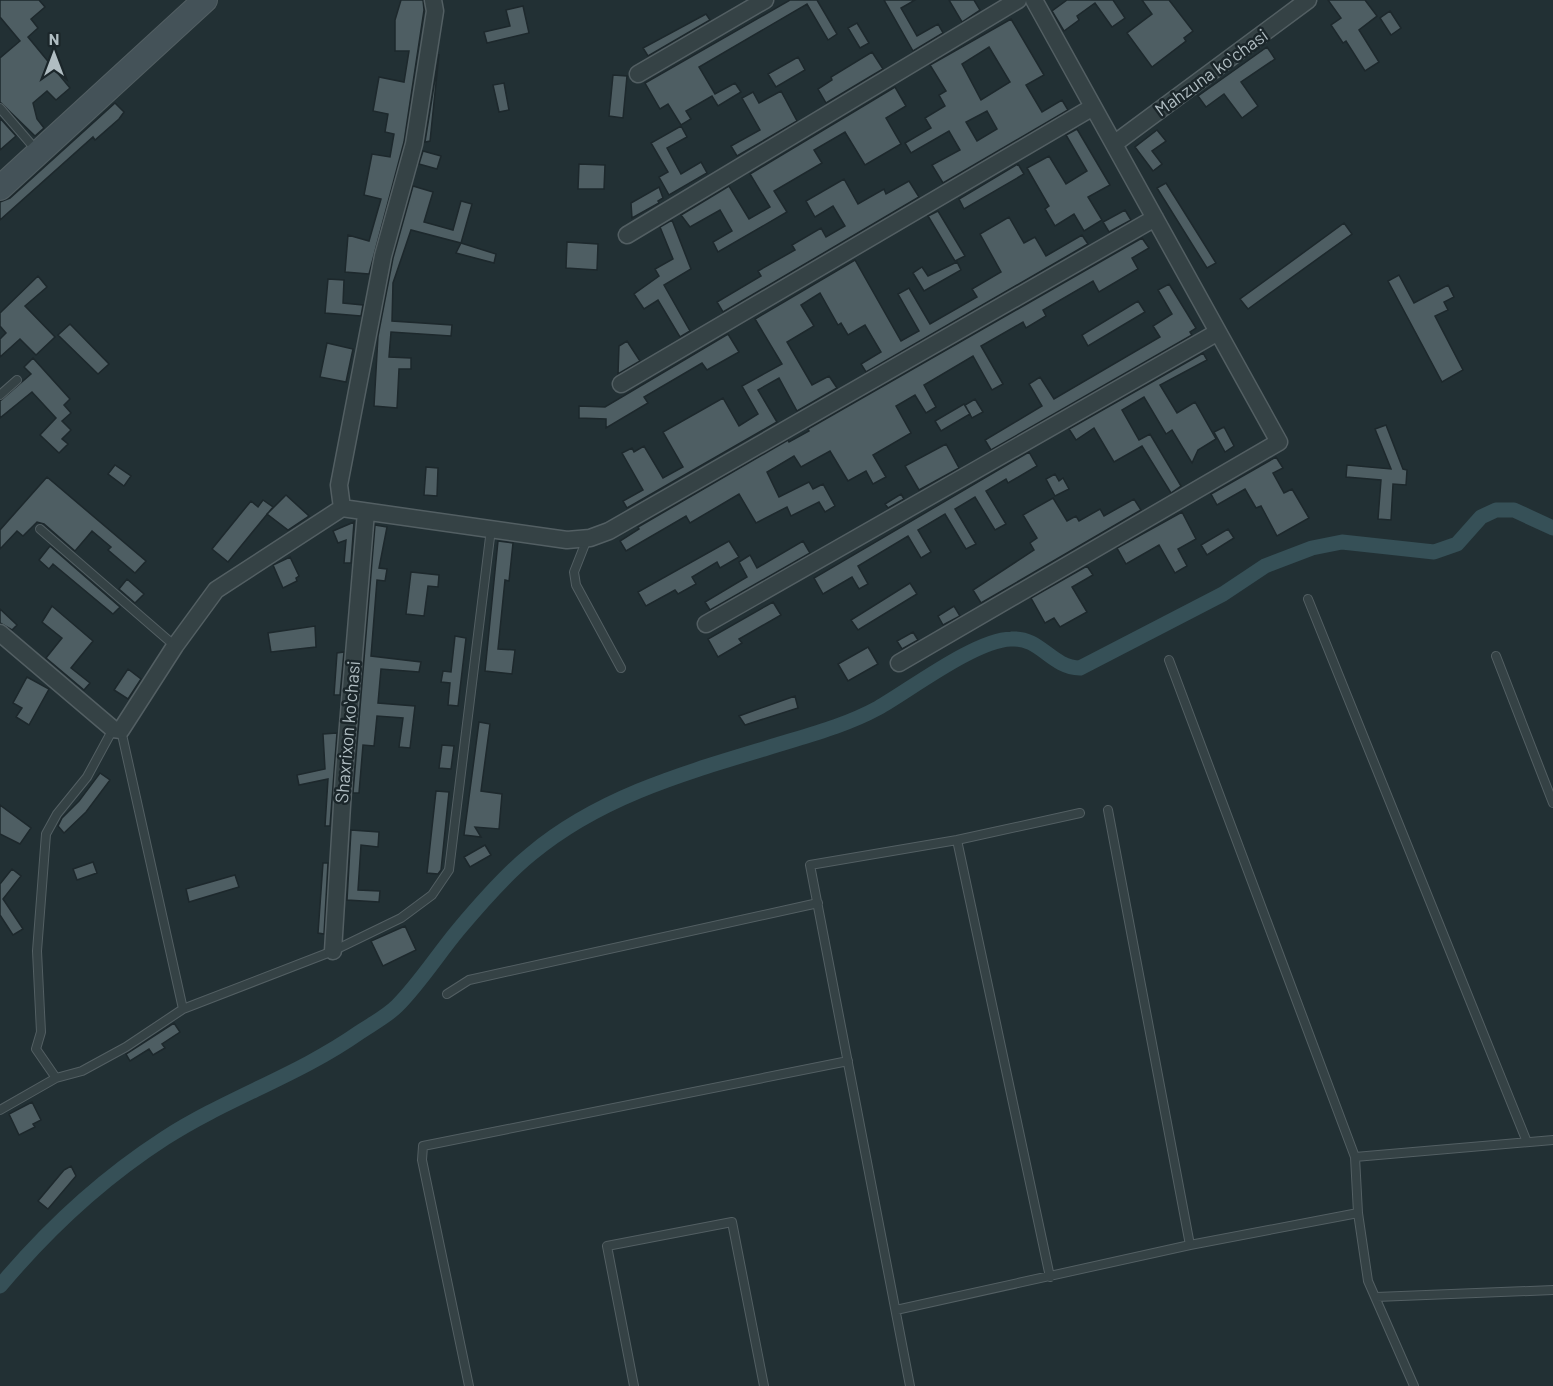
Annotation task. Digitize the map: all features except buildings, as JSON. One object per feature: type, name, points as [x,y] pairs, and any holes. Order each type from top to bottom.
[{"type":"street","points":[[0,188],[40,154],[205,0]]},
{"type":"street","points":[[342,508],[339,484],[376,289],[414,144],[435,11],[433,0]]},
{"type":"street","points":[[638,74],[765,0]]},
{"type":"street","points":[[627,234],[1018,0]]},
{"type":"street","name":"Mahzuna koʻchasi","points":[[1114,144],[1308,0]]},
{"type":"street","points":[[899,663],[1279,442],[1093,107],[1039,2]]},
{"type":"street","points":[[621,384],[1093,107]]},
{"type":"street","points":[[0,633],[117,729],[216,590],[342,508],[567,540],[587,538],[609,531],[1155,218]]},
{"type":"street","points":[[706,624],[1218,332]]},
{"type":"street","name":"Shaxrixon koʻchasi","points":[[333,951],[344,773],[366,512]]},
{"type":"lane","points":[[0,108],[40,154]]},
{"type":"lane","points":[[0,395],[16,380]]},
{"type":"lane","points":[[0,1110],[56,1078],[82,1071],[126,1047],[183,1009],[333,951],[401,918],[432,895],[450,870],[490,528]]},
{"type":"lane","points":[[39,529],[175,646]]},
{"type":"lane","points":[[587,538],[574,572],[576,585],[621,668]]},
{"type":"lane","points":[[1308,599],[1527,1142]]},
{"type":"lane","points":[[1496,656],[1553,803]]},
{"type":"lane","points":[[1170,660],[1355,1157],[1358,1213],[1368,1281],[1414,1386]]},
{"type":"lane","points":[[117,729],[183,1009]]},
{"type":"lane","points":[[56,1078],[36,1049],[41,1032],[37,951],[46,834],[57,814],[87,777],[117,729]]},
{"type":"lane","points":[[1108,810],[1190,1245]]},
{"type":"lane","points":[[910,1386],[810,865],[957,840],[1080,813]]},
{"type":"lane","points":[[957,840],[1050,1277]]},
{"type":"lane","points":[[447,994],[469,980],[818,903]]},
{"type":"lane","points":[[469,1386],[422,1160],[423,1146],[848,1061]]},
{"type":"lane","points":[[1355,1157],[1553,1140]]},
{"type":"lane","points":[[896,1310],[1190,1245],[1358,1213]]},
{"type":"lane","points":[[634,1386],[607,1246],[732,1222],[764,1386]]},
{"type":"lane","points":[[1376,1297],[1553,1290]]},
{"type":"waterway","points":[[0,1286],[77,1206],[142,1154],[189,1124],[313,1061],[389,1013],[413,988],[475,910],[512,871],[557,834],[614,802],[674,777],[851,721],[878,708],[943,667],[996,642],[1021,640],[1038,647],[1061,663],[1080,668],[1223,594],[1265,566],[1312,548],[1342,542],[1434,552],[1457,544],[1481,517],[1496,510],[1514,510],[1553,528]]}]
